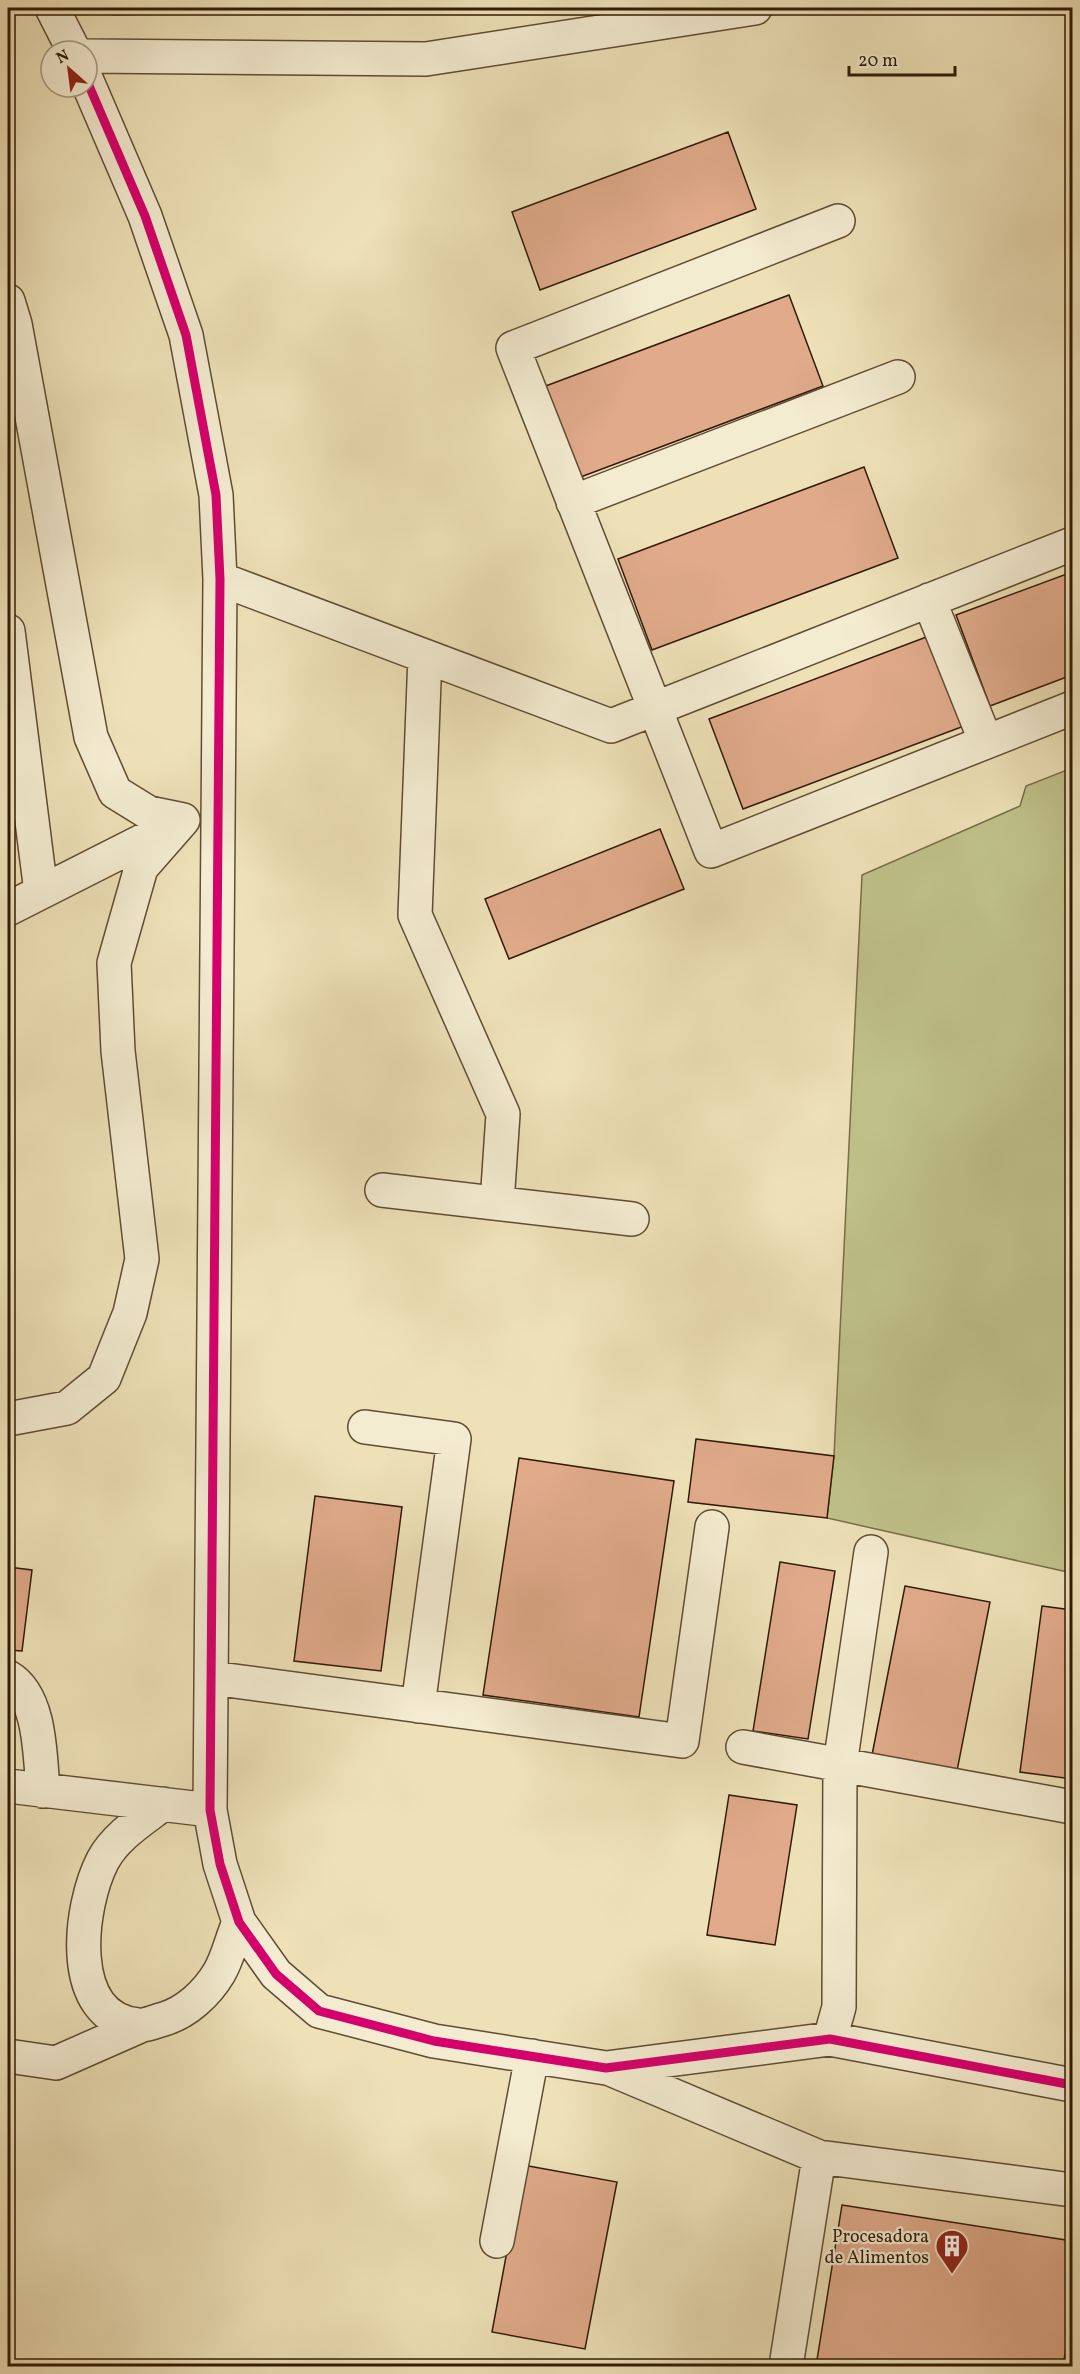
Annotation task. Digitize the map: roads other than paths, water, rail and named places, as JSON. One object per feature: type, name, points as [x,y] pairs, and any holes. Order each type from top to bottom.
[{"type":"street","points":[[52,8],[68,39]]},
{"type":"street","points":[[99,56],[426,59],[754,8]]},
{"type":"street","points":[[95,99],[145,216],[186,335],[216,495],[220,579],[210,1810],[220,1864],[239,1922],[276,1974],[319,2011],[434,2041],[606,2068],[819,2157],[1072,2190]]},
{"type":"street","points":[[838,221],[513,348],[711,851],[1072,708]]},
{"type":"street","points":[[8,301],[15,324],[91,737],[115,792],[149,813],[183,820]]},
{"type":"street","points":[[573,502],[898,377]]},
{"type":"street","points":[[220,579],[611,726],[1072,544]]},
{"type":"street","points":[[929,600],[986,742]]},
{"type":"street","points":[[8,631],[41,892]]},
{"type":"street","points":[[425,656],[415,915],[503,1114],[497,1203]]},
{"type":"street","points":[[8,909],[218,803]]},
{"type":"street","points":[[8,1419],[67,1408],[104,1378],[130,1313],[142,1259],[118,1051],[114,963],[141,868],[183,820]]},
{"type":"street","points":[[382,1190],[632,1219]]},
{"type":"street","points":[[365,1427],[454,1438],[418,1706]]},
{"type":"street","points":[[212,1678],[682,1741],[712,1527]]},
{"type":"street","points":[[830,2039],[839,2007],[840,1764],[871,1552]]},
{"type":"street","points":[[8,1677],[18,1683],[36,1721],[44,1791]]},
{"type":"street","points":[[743,1747],[1072,1807]]},
{"type":"street","points":[[8,1786],[210,1810]]},
{"type":"street","points":[[140,2026],[114,2020],[94,1999],[85,1970],[84,1929],[92,1888],[104,1859],[130,1828],[163,1804]]},
{"type":"street","points":[[8,2056],[56,2063],[140,2026],[170,2017],[198,2000],[219,1973],[239,1922]]},
{"type":"street","points":[[606,2068],[830,2039],[1072,2085]]},
{"type":"street","points":[[497,2241],[532,2056]]},
{"type":"street","points":[[786,2367],[819,2157]]},
{"type":"place","name":"Procesadora de Alimentos","points":[[952,2275]]}]
